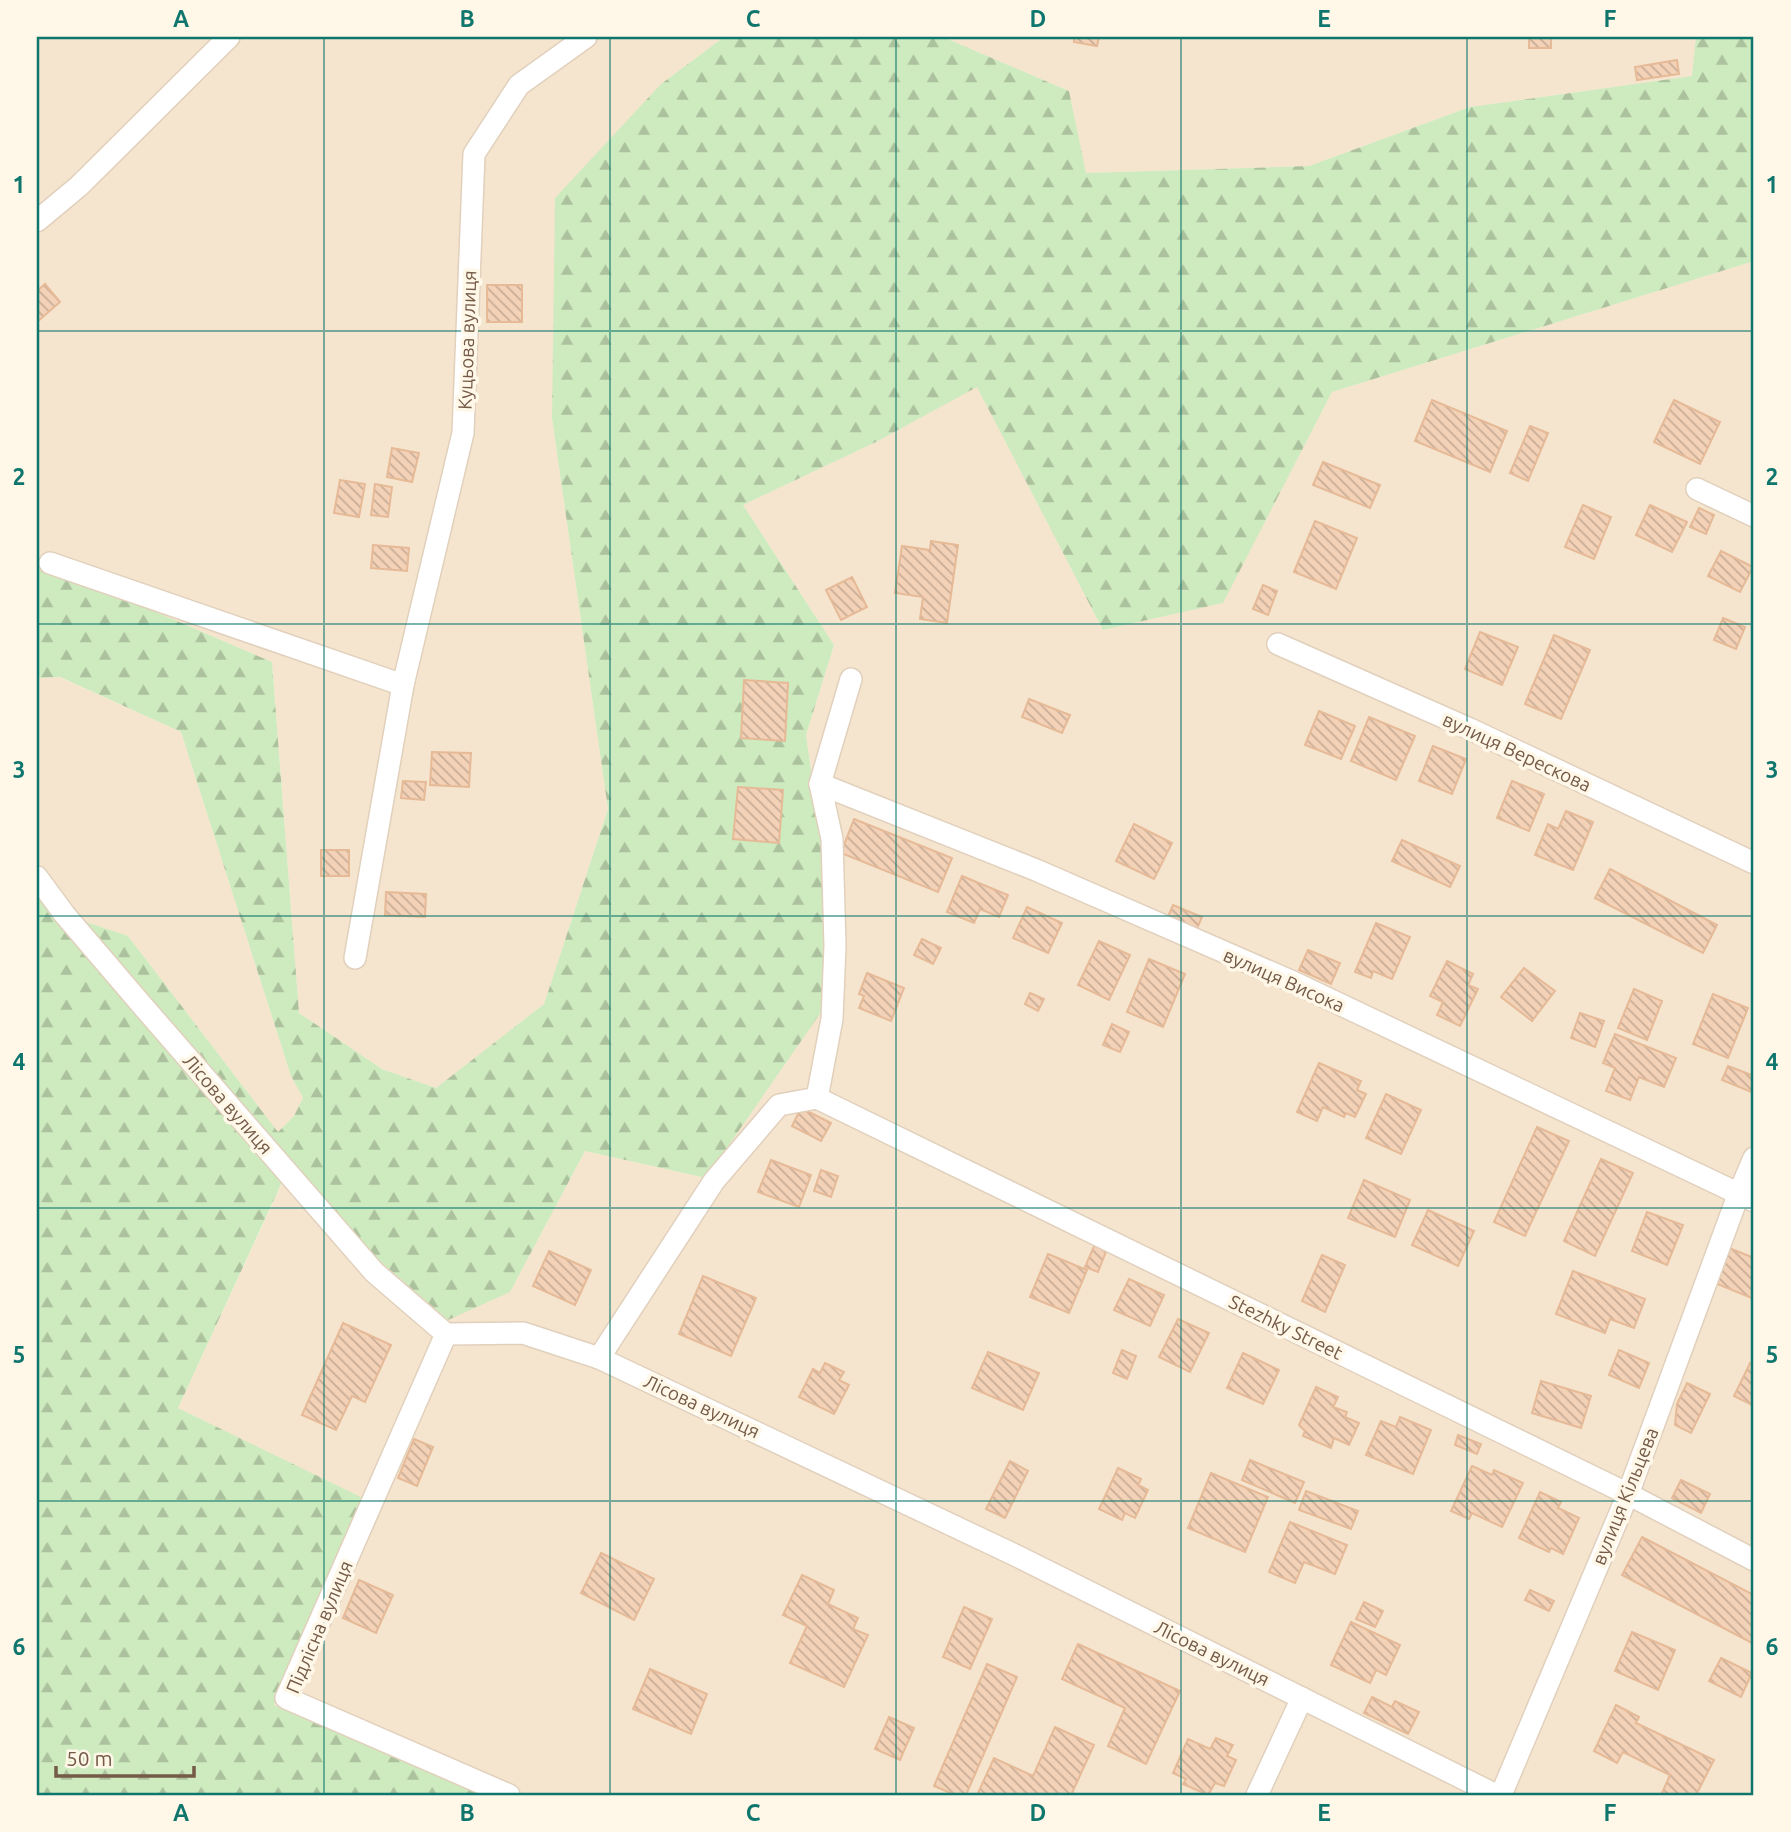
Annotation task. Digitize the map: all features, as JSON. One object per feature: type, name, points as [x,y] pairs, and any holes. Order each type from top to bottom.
[{"type":"street","points":[[37,221],[79,186],[229,37]]},
{"type":"street","name":"Куцьова вулиця","points":[[355,958],[403,685],[463,433],[474,154],[519,85],[586,37]]},
{"type":"street","points":[[1697,489],[1754,516]]},
{"type":"street","points":[[50,563],[403,685]]},
{"type":"street","name":"вулиця Верескова","points":[[1278,644],[1470,729],[1754,863]]},
{"type":"street","points":[[599,1358],[714,1181],[779,1105],[817,1098],[832,1019],[835,946],[832,839],[820,784],[851,679]]},
{"type":"street","name":"вулиця Висока","points":[[820,784],[1036,870],[1293,982],[1746,1197]]},
{"type":"street","name":"Лісова вулиця","points":[[37,877],[65,915],[374,1272],[446,1334],[523,1333],[599,1358],[1017,1556],[1498,1795]]},
{"type":"street","name":"Stezhky Street","points":[[817,1098],[1629,1494],[1754,1560]]},
{"type":"street","name":"вулиця Кільцева","points":[[1498,1795],[1629,1494],[1746,1197],[1754,1158]]},
{"type":"street","name":"Підлісна вулиця","points":[[446,1334],[286,1698],[509,1795]]},
{"type":"street","points":[[1257,1795],[1302,1698]]},
{"type":"shaded area","points":[[37,37],[724,37],[661,84],[552,418],[608,809],[544,1004],[436,1088],[382,1069],[299,1013],[272,662],[37,561]]},
{"type":"shaded area","points":[[943,37],[1696,37],[1693,76],[1470,107],[1309,166],[1085,173],[1069,91]]},
{"type":"shaded area","points":[[1754,261],[1754,1795],[487,1795],[274,1705],[362,1498],[178,1408],[285,1177],[510,1292],[585,1151],[706,1178],[828,889],[806,735],[834,645],[743,505],[878,441],[977,386],[1103,630],[1222,603],[1332,392]]},
{"type":"shaded area","points":[[59,677],[181,732],[291,1076],[303,1098],[294,1116],[278,1132],[128,936],[65,915],[37,897],[37,678]]},
{"type":"green space","points":[[724,37],[943,37],[1069,91],[1086,173],[1309,166],[1470,107],[1692,76],[1696,37],[1754,37],[1754,261],[1332,392],[1223,603],[1103,630],[977,387],[878,441],[743,505],[834,645],[806,735],[828,889],[826,1005],[706,1178],[585,1151],[510,1292],[448,1320],[284,1178],[178,1408],[363,1498],[274,1705],[487,1795],[37,1795],[37,897],[65,915],[128,936],[278,1132],[294,1116],[303,1098],[291,1076],[181,732],[60,677],[37,678],[37,561],[272,662],[299,1013],[382,1069],[436,1088],[544,1004],[608,809],[552,418],[555,198],[661,84]]},
{"type":"building","points":[[1074,37],[1099,37],[1097,46],[1074,42]]},
{"type":"building","points":[[1529,37],[1551,37],[1551,48],[1529,48]]},
{"type":"building","points":[[1677,60],[1679,74],[1637,80],[1635,67]]},
{"type":"building","points":[[45,284],[60,302],[37,322],[37,291]]},
{"type":"building","points":[[487,285],[522,285],[522,322],[487,322]]},
{"type":"building","points":[[1432,400],[1507,431],[1490,472],[1415,441]]},
{"type":"building","points":[[1674,400],[1720,422],[1700,464],[1654,442]]},
{"type":"building","points":[[1530,426],[1548,433],[1528,481],[1510,473]]},
{"type":"building","points":[[392,448],[419,453],[412,482],[387,477]]},
{"type":"building","points":[[1323,462],[1380,485],[1370,508],[1313,485]]},
{"type":"building","points":[[340,480],[365,484],[359,517],[334,513]]},
{"type":"building","points":[[375,484],[392,487],[388,517],[371,515]]},
{"type":"building","points":[[1583,505],[1611,517],[1594,559],[1565,547]]},
{"type":"building","points":[[1650,505],[1687,522],[1672,552],[1636,535]]},
{"type":"building","points":[[1699,508],[1714,515],[1706,534],[1690,527]]},
{"type":"building","points":[[1315,521],[1357,538],[1336,589],[1294,572]]},
{"type":"building","points":[[931,541],[958,545],[947,623],[920,619],[923,597],[895,593],[902,546],[930,550]]},
{"type":"building","points":[[373,545],[409,548],[407,571],[371,568]]},
{"type":"building","points":[[1721,551],[1753,567],[1740,592],[1708,576]]},
{"type":"building","points":[[852,577],[867,607],[841,620],[826,590]]},
{"type":"building","points":[[1263,585],[1277,591],[1268,615],[1253,609]]},
{"type":"building","points":[[1723,618],[1745,627],[1736,649],[1714,640]]},
{"type":"building","points":[[1480,632],[1518,647],[1502,685],[1465,669]]},
{"type":"building","points":[[1554,635],[1590,650],[1561,719],[1525,704]]},
{"type":"building","points":[[744,680],[788,683],[785,741],[741,738]]},
{"type":"building","points":[[1029,699],[1070,715],[1062,733],[1022,717]]},
{"type":"building","points":[[1319,711],[1355,726],[1341,759],[1305,745]]},
{"type":"building","points":[[1369,717],[1415,736],[1396,780],[1351,761]]},
{"type":"building","points":[[1433,746],[1466,759],[1452,794],[1419,781]]},
{"type":"building","points":[[432,752],[471,753],[469,787],[430,785]]},
{"type":"building","points":[[403,781],[426,782],[424,800],[401,798]]},
{"type":"building","points":[[1512,781],[1544,794],[1529,831],[1497,818]]},
{"type":"building","points":[[738,787],[783,790],[779,843],[733,839]]},
{"type":"building","points":[[1566,811],[1593,822],[1573,870],[1535,855],[1548,824],[1558,829]]},
{"type":"building","points":[[854,819],[952,858],[938,892],[841,853]]},
{"type":"building","points":[[1134,824],[1172,843],[1154,879],[1116,861]]},
{"type":"building","points":[[1402,840],[1460,866],[1450,887],[1392,861]]},
{"type":"building","points":[[321,850],[349,850],[349,876],[321,876]]},
{"type":"building","points":[[1610,869],[1717,925],[1703,953],[1595,898]]},
{"type":"building","points":[[962,876],[1008,895],[999,917],[980,909],[974,923],[947,912]]},
{"type":"building","points":[[386,892],[426,894],[425,917],[385,915]]},
{"type":"building","points":[[1173,905],[1202,917],[1195,933],[1166,921]]},
{"type":"building","points":[[1027,907],[1062,923],[1048,953],[1013,938]]},
{"type":"building","points":[[1376,923],[1410,937],[1392,979],[1373,971],[1371,978],[1355,972]]},
{"type":"building","points":[[922,939],[941,948],[933,964],[914,955]]},
{"type":"building","points":[[1099,941],[1130,955],[1109,1000],[1078,985]]},
{"type":"building","points":[[1308,950],[1340,963],[1331,984],[1299,970]]},
{"type":"building","points":[[1149,959],[1185,974],[1163,1027],[1127,1012]]},
{"type":"building","points":[[1447,961],[1473,974],[1468,985],[1478,989],[1460,1026],[1437,1015],[1443,1002],[1430,996]]},
{"type":"building","points":[[1524,968],[1555,991],[1532,1021],[1501,997]]},
{"type":"building","points":[[867,973],[904,988],[891,1021],[859,1008],[864,996],[859,994]]},
{"type":"building","points":[[1634,989],[1662,1001],[1647,1040],[1618,1028]]},
{"type":"building","points":[[1030,993],[1044,999],[1038,1011],[1025,1004]]},
{"type":"building","points":[[1713,994],[1748,1008],[1728,1058],[1693,1044]]},
{"type":"building","points":[[1580,1013],[1604,1021],[1595,1047],[1571,1038]]},
{"type":"building","points":[[1112,1024],[1129,1032],[1120,1052],[1103,1045]]},
{"type":"building","points":[[1615,1034],[1676,1058],[1664,1087],[1639,1077],[1630,1100],[1606,1091],[1615,1068],[1603,1063]]},
{"type":"building","points":[[1319,1063],[1361,1081],[1357,1090],[1366,1094],[1355,1117],[1346,1113],[1344,1117],[1323,1107],[1317,1121],[1297,1112]]},
{"type":"building","points":[[1728,1066],[1754,1076],[1754,1093],[1722,1080]]},
{"type":"building","points":[[1386,1094],[1421,1110],[1401,1154],[1366,1138]]},
{"type":"building","points":[[801,1108],[831,1123],[821,1141],[792,1126]]},
{"type":"building","points":[[1537,1127],[1569,1141],[1525,1236],[1494,1222]]},
{"type":"building","points":[[1601,1159],[1633,1173],[1595,1256],[1564,1241]]},
{"type":"building","points":[[771,1160],[811,1175],[799,1207],[758,1192]]},
{"type":"building","points":[[821,1170],[838,1176],[831,1197],[814,1191]]},
{"type":"building","points":[[1364,1180],[1410,1200],[1395,1237],[1348,1218]]},
{"type":"building","points":[[1428,1210],[1474,1231],[1458,1266],[1412,1245]]},
{"type":"building","points":[[1647,1212],[1683,1225],[1667,1265],[1632,1251]]},
{"type":"building","points":[[1095,1244],[1107,1249],[1098,1272],[1085,1267]]},
{"type":"building","points":[[1729,1248],[1754,1258],[1754,1299],[1715,1283]]},
{"type":"building","points":[[549,1251],[591,1270],[575,1305],[533,1286]]},
{"type":"building","points":[[1048,1254],[1087,1270],[1069,1313],[1030,1297]]},
{"type":"building","points":[[1322,1255],[1345,1265],[1325,1312],[1302,1301]]},
{"type":"building","points":[[1573,1271],[1645,1299],[1634,1328],[1610,1319],[1605,1333],[1556,1314]]},
{"type":"building","points":[[703,1276],[756,1298],[731,1356],[679,1334]]},
{"type":"building","points":[[1129,1279],[1164,1295],[1150,1326],[1114,1310]]},
{"type":"building","points":[[1178,1319],[1209,1333],[1190,1372],[1159,1357]]},
{"type":"building","points":[[343,1323],[391,1345],[365,1402],[352,1396],[336,1430],[302,1415]]},
{"type":"building","points":[[1122,1350],[1136,1356],[1127,1379],[1113,1373]]},
{"type":"building","points":[[1619,1350],[1649,1363],[1639,1388],[1609,1375]]},
{"type":"building","points":[[988,1352],[1039,1373],[1023,1410],[972,1388]]},
{"type":"building","points":[[1243,1353],[1279,1370],[1263,1404],[1227,1388]]},
{"type":"building","points":[[825,1363],[844,1372],[839,1380],[849,1385],[834,1414],[799,1397],[813,1369],[820,1373]]},
{"type":"building","points":[[1750,1363],[1754,1365],[1754,1406],[1734,1396]]},
{"type":"building","points":[[1541,1381],[1591,1396],[1581,1428],[1532,1413]]},
{"type":"building","points":[[1687,1383],[1710,1394],[1691,1433],[1675,1425],[1677,1404]]},
{"type":"building","points":[[1316,1387],[1338,1397],[1333,1407],[1347,1412],[1345,1417],[1359,1423],[1349,1445],[1334,1438],[1331,1448],[1303,1436],[1305,1431],[1299,1425]]},
{"type":"building","points":[[1400,1417],[1431,1430],[1413,1474],[1366,1455],[1381,1421],[1396,1427]]},
{"type":"building","points":[[1458,1435],[1481,1444],[1477,1454],[1455,1445]]},
{"type":"building","points":[[414,1439],[433,1447],[417,1486],[398,1478]]},
{"type":"building","points":[[1250,1460],[1304,1482],[1295,1503],[1242,1480]]},
{"type":"building","points":[[1010,1461],[1028,1471],[1005,1518],[986,1509]]},
{"type":"building","points":[[1472,1466],[1492,1475],[1494,1470],[1523,1483],[1502,1527],[1472,1513],[1469,1519],[1451,1511]]},
{"type":"building","points":[[1118,1468],[1141,1479],[1138,1485],[1148,1490],[1135,1518],[1125,1513],[1122,1520],[1099,1509]]},
{"type":"building","points":[[1211,1473],[1268,1497],[1245,1552],[1188,1528]]},
{"type":"building","points":[[1681,1480],[1710,1494],[1701,1513],[1672,1498]]},
{"type":"building","points":[[1306,1491],[1358,1511],[1351,1529],[1299,1510]]},
{"type":"building","points":[[1540,1492],[1561,1502],[1558,1508],[1579,1518],[1563,1554],[1551,1548],[1549,1552],[1519,1538]]},
{"type":"building","points":[[1290,1522],[1347,1545],[1335,1574],[1304,1562],[1295,1583],[1269,1572]]},
{"type":"building","points":[[1642,1537],[1754,1595],[1754,1644],[1622,1575]]},
{"type":"building","points":[[601,1553],[654,1579],[634,1620],[581,1593]]},
{"type":"building","points":[[802,1575],[834,1590],[828,1604],[858,1618],[853,1629],[868,1635],[844,1687],[790,1663],[807,1626],[783,1615]]},
{"type":"building","points":[[359,1580],[393,1595],[376,1633],[343,1618]]},
{"type":"building","points":[[1530,1590],[1554,1601],[1549,1611],[1525,1600]]},
{"type":"building","points":[[1364,1602],[1383,1611],[1375,1627],[1356,1619]]},
{"type":"building","points":[[964,1607],[992,1619],[970,1669],[943,1657]]},
{"type":"building","points":[[1351,1622],[1400,1645],[1386,1675],[1376,1670],[1370,1683],[1331,1665]]},
{"type":"building","points":[[1632,1632],[1675,1650],[1658,1690],[1615,1671]]},
{"type":"building","points":[[1078,1644],[1180,1691],[1146,1764],[1108,1746],[1125,1708],[1062,1679]]},
{"type":"building","points":[[1721,1658],[1752,1673],[1741,1697],[1709,1681]]},
{"type":"building","points":[[987,1664],[1017,1677],[966,1795],[955,1795],[934,1786]]},
{"type":"building","points":[[650,1669],[707,1694],[691,1734],[633,1709]]},
{"type":"building","points":[[1372,1697],[1392,1707],[1395,1701],[1419,1712],[1408,1734],[1364,1713]]},
{"type":"building","points":[[1616,1705],[1639,1717],[1636,1723],[1714,1760],[1696,1795],[1661,1795],[1670,1775],[1623,1752],[1617,1763],[1594,1751]]},
{"type":"building","points":[[889,1717],[914,1728],[900,1760],[875,1749]]},
{"type":"building","points":[[1055,1727],[1094,1745],[1072,1793],[1077,1795],[978,1793],[994,1758],[1033,1776]]},
{"type":"building","points":[[1216,1738],[1233,1745],[1227,1756],[1236,1760],[1224,1786],[1215,1783],[1208,1795],[1183,1784],[1186,1779],[1173,1773],[1188,1739],[1210,1749]]}]
